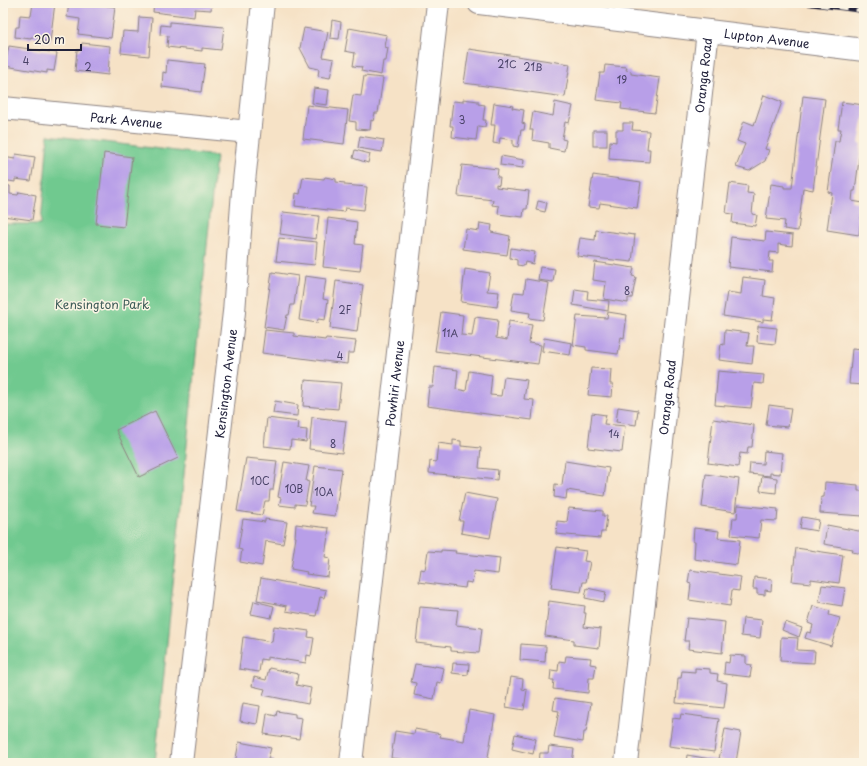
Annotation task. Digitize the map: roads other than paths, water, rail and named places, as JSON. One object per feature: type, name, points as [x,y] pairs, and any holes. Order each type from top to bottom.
[{"type":"street","name":"Kensington Avenue","points":[[182,763],[234,312],[243,191],[263,3]]},
{"type":"street","name":"Powhiri Avenue","points":[[351,763],[438,3]]},
{"type":"street","name":"Lupton Avenue","points":[[479,3],[864,50]]},
{"type":"street","name":"Oranga Road","points":[[626,763],[708,31]]},
{"type":"street","name":"Park Avenue","points":[[3,108],[249,132]]},
{"type":"railway","points":[[802,3],[864,11]]},
{"type":"park label","name":"Kensington Park","points":[[102,304]]}]
